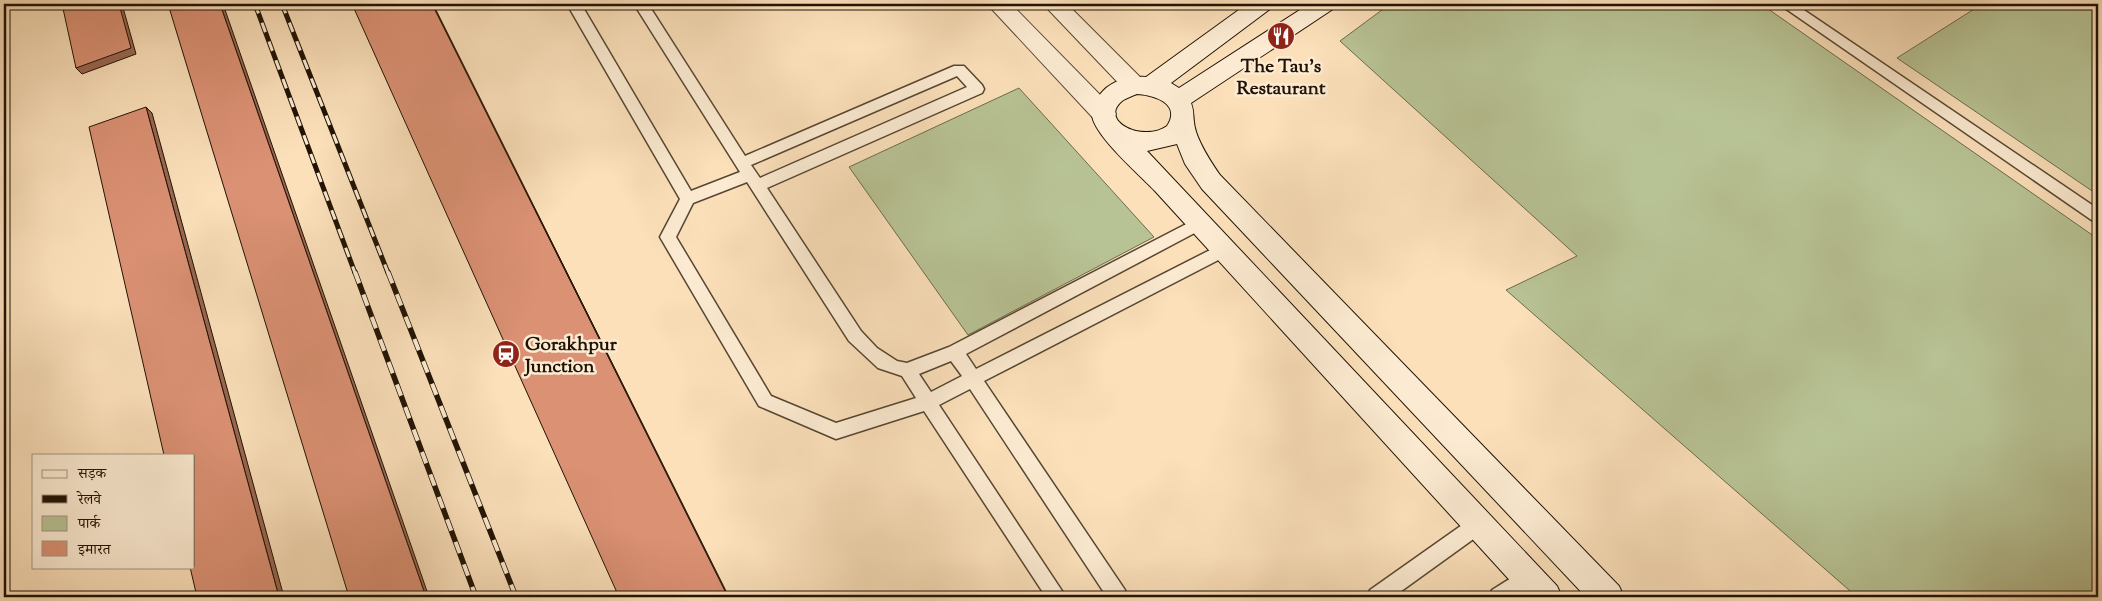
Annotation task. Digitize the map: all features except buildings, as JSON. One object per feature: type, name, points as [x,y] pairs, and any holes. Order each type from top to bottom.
[{"type":"main road","points":[[998,4],[1199,224],[1537,587]]},
{"type":"main road","points":[[1054,4],[1142,86]]},
{"type":"main road","points":[[1142,86],[1262,4]]},
{"type":"main road","points":[[1324,4],[1180,112],[1174,134],[1161,141],[1136,142],[1127,140],[1109,124],[1103,110],[1109,98],[1119,90],[1142,86],[1166,91],[1180,112],[1194,157],[1211,182],[1608,597]]},
{"type":"lane","points":[[574,4],[688,200]]},
{"type":"lane","points":[[641,4],[749,175],[855,336],[873,355],[887,364],[907,370],[954,352],[1199,224]]},
{"type":"lane","points":[[1786,4],[2098,217]]},
{"type":"lane","points":[[749,175],[959,68],[977,90],[749,175],[688,200],[668,237],[765,401],[836,432],[928,402],[1224,250]]},
{"type":"lane","points":[[954,352],[1118,597]]},
{"type":"lane","points":[[907,370],[1057,597]]},
{"type":"lane","points":[[1377,597],[1479,524]]},
{"type":"lane","points":[[1499,597],[1537,587]]},
{"type":"green space","points":[[1390,4],[1761,4],[2098,239],[2098,597],[1857,597],[1506,290],[1577,256],[1340,41]]},
{"type":"green space","points":[[1982,4],[2098,4],[2098,195],[1897,58]]},
{"type":"green space","points":[[1019,88],[1154,237],[968,335],[849,167]]},
{"type":"railway","points":[[255,4],[355,273]]},
{"type":"railway","points":[[282,4],[388,273]]},
{"type":"railway","points":[[355,272],[476,597]]},
{"type":"railway","points":[[388,272],[516,597]]},
{"type":"place","name":"The Tau's Restaurant","points":[[1281,36]]},
{"type":"place","name":"Gorakhpur Junction","points":[[506,354]]}]
